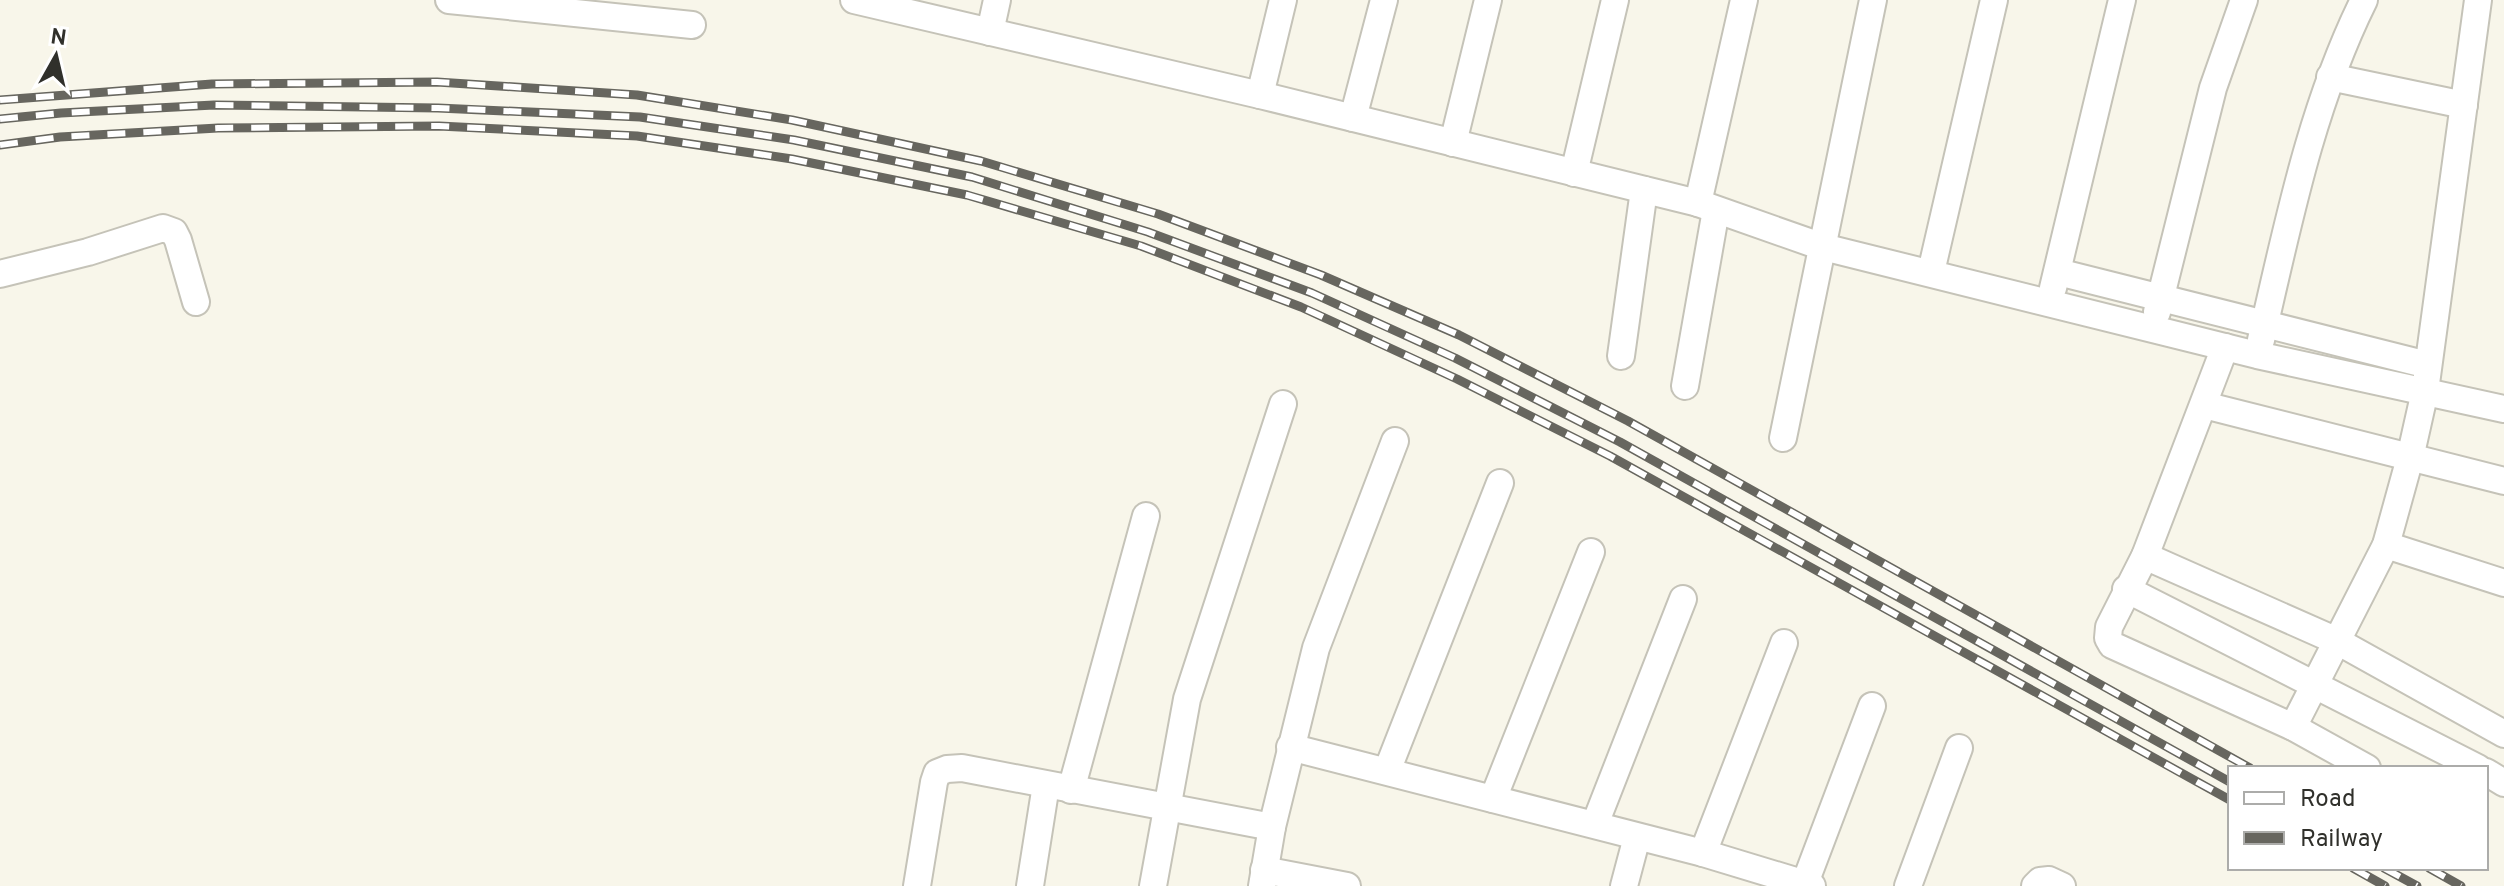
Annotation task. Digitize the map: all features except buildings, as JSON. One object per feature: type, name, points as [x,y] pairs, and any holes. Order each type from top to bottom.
[{"type":"street","points":[[449,0],[485,1],[692,25]]},
{"type":"street","points":[[990,32],[997,0]]},
{"type":"street","points":[[1260,95],[1283,0]]},
{"type":"street","points":[[1353,118],[1384,0]]},
{"type":"street","points":[[1453,143],[1488,0]]},
{"type":"street","points":[[1574,173],[1615,0]]},
{"type":"street","points":[[1685,386],[1707,206],[1744,0]]},
{"type":"street","points":[[1783,438],[1873,0]]},
{"type":"street","points":[[1931,272],[1994,0]]},
{"type":"street","points":[[2050,303],[2122,0]]},
{"type":"street","points":[[2153,329],[2213,88],[2244,0]]},
{"type":"street","points":[[2257,355],[2286,230],[2330,77],[2364,0]]},
{"type":"street","points":[[2293,727],[2386,545],[2410,458],[2426,378],[2478,0]]},
{"type":"street","points":[[864,1],[916,7],[990,32],[1260,95],[1707,206],[1823,247],[2257,355],[2426,378]]},
{"type":"street","points":[[2330,77],[2464,105]]},
{"type":"street","points":[[1621,356],[1644,190]]},
{"type":"street","points":[[0,274],[88,252],[163,228],[174,232],[178,240],[196,302]]},
{"type":"street","points":[[2058,272],[2265,323],[2426,378],[2504,409]]},
{"type":"street","points":[[2225,347],[2145,556],[2126,589],[2109,627],[2108,638],[2112,645],[2293,727],[2363,766]]},
{"type":"street","points":[[1153,886],[1187,699],[1283,404]]},
{"type":"street","points":[[2204,405],[2504,481]]},
{"type":"street","points":[[1347,886],[1263,878],[1290,747],[1316,648],[1395,441]]},
{"type":"street","points":[[1387,771],[1500,483]]},
{"type":"street","points":[[1030,886],[1058,788],[1146,516]]},
{"type":"street","points":[[2386,545],[2504,583]]},
{"type":"street","points":[[1493,799],[1591,552]]},
{"type":"street","points":[[2145,556],[2337,641],[2504,734]]},
{"type":"street","points":[[2126,589],[2474,766]]},
{"type":"street","points":[[1595,824],[1683,599]]},
{"type":"street","points":[[1703,853],[1784,643]]},
{"type":"street","points":[[1290,747],[1595,824],[1808,884],[1872,706]]},
{"type":"street","points":[[1908,886],[1959,748]]},
{"type":"street","points":[[917,886],[934,782],[937,773],[947,769],[962,768],[1272,827]]},
{"type":"street","points":[[1624,886],[1637,837]]},
{"type":"street","points":[[2035,886],[2040,881],[2049,880],[2062,886]]},
{"type":"railway","points":[[0,100],[212,84],[437,82],[637,95],[792,120],[981,161],[1158,214],[1321,275],[1459,335],[1628,421],[2246,766]]},
{"type":"railway","points":[[0,119],[214,105],[438,108],[640,117],[794,140],[972,177],[1148,232],[1312,293],[1455,358],[1620,442],[2228,781]]},
{"type":"railway","points":[[0,145],[60,137],[218,128],[439,126],[637,136],[792,159],[967,195],[1141,246],[1301,307],[1457,379],[1610,456],[2228,799]]},
{"type":"railway","points":[[2357,870],[2385,886]]},
{"type":"railway","points":[[2388,870],[2417,886]]},
{"type":"railway","points":[[2433,870],[2461,886]]}]
